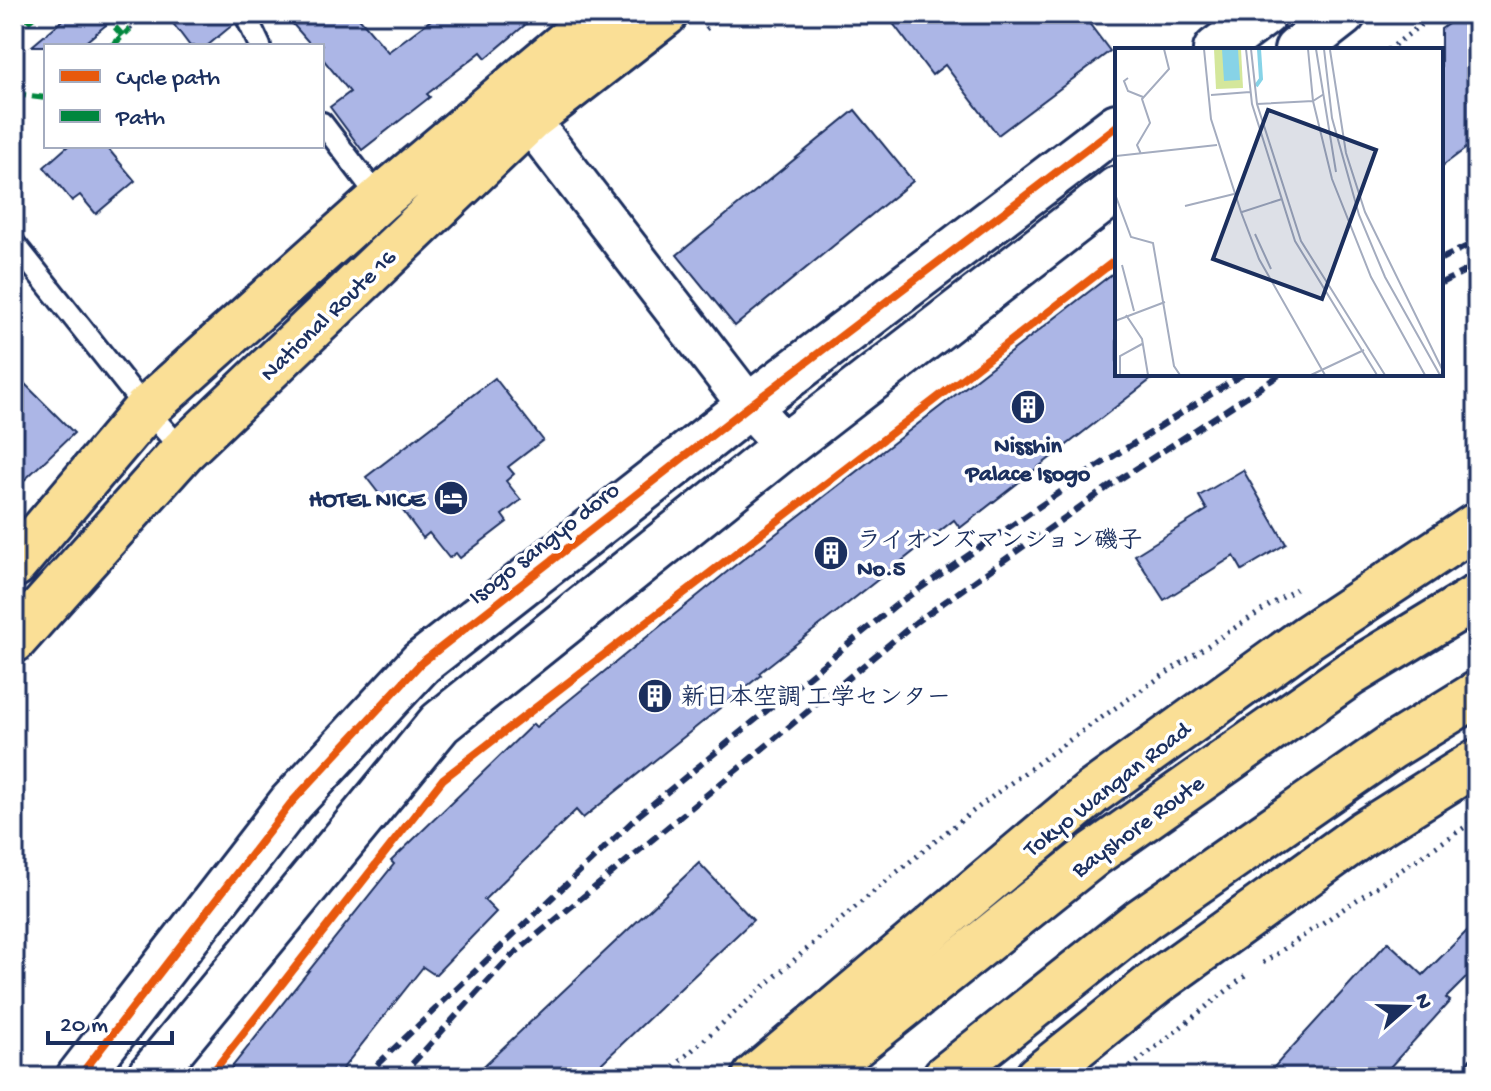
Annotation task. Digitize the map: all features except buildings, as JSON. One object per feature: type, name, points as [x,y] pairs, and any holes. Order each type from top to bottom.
[{"type":"highway","name":"National Route 16","points":[[14,640],[183,451],[518,105],[600,14]]},
{"type":"highway","name":"National Route 16","points":[[14,565],[146,409],[380,199],[518,105],[665,14]]},
{"type":"highway","name":"Tokyo Wangan Road","points":[[755,1077],[1093,792],[1308,637],[1477,525]]},
{"type":"highway","name":"Bayshore Route","points":[[815,1077],[1094,854],[1350,674],[1477,597]]},
{"type":"highway","points":[[945,1077],[1142,920],[1391,747],[1477,694]]},
{"type":"highway","points":[[1038,1077],[1154,984],[1364,833],[1477,762]]},
{"type":"street","points":[[1219,48],[1264,14]]},
{"type":"street","points":[[1300,48],[1343,14]]},
{"type":"street","points":[[518,105],[749,406],[785,446]]},
{"type":"street","name":"Isogo sangyo doro","points":[[79,1077],[291,803],[421,663],[749,406],[1115,128]]},
{"type":"street","points":[[149,1077],[440,723],[785,446],[1115,191]]},
{"type":"lane","points":[[245,14],[259,44]]},
{"type":"lane","points":[[324,126],[380,199]]},
{"type":"lane","points":[[14,243],[183,451]]},
{"type":"lane","points":[[1470,1077],[1477,1069]]},
{"type":"path","points":[[130,29],[144,14]]},
{"type":"path","points":[[1391,48],[1435,14]]},
{"type":"path","points":[[492,740],[1115,261]]},
{"type":"path","points":[[1118,1077],[1253,970],[1477,819]]},
{"type":"railway","points":[[1443,258],[1477,241]]},
{"type":"railway","points":[[1443,282],[1477,265]]},
{"type":"railway","points":[[364,1077],[639,815],[896,605],[1098,466],[1240,376]]},
{"type":"railway","points":[[400,1077],[509,958],[916,622],[1114,483],[1278,376]]},
{"type":"marked path","points":[[14,34],[37,14]]},
{"type":"marked path","points":[[103,14],[123,36]]},
{"type":"marked path","points":[[114,44],[130,29]]},
{"type":"marked path","points":[[14,94],[44,98]]},
{"type":"cycle path","points":[[79,1077],[291,803],[421,663],[749,406],[1115,128]]},
{"type":"cycle path","points":[[209,1077],[443,779],[1115,261]]},
{"type":"place","name":"Nisshin Palace Isogo","points":[[1028,407]]},
{"type":"place","name":"HOTEL NICE","points":[[451,498]]},
{"type":"place","name":"ライオンズマンション磯子 No.5","points":[[831,553]]},
{"type":"place","name":"新日本空調 工学センター","points":[[655,696]]}]
